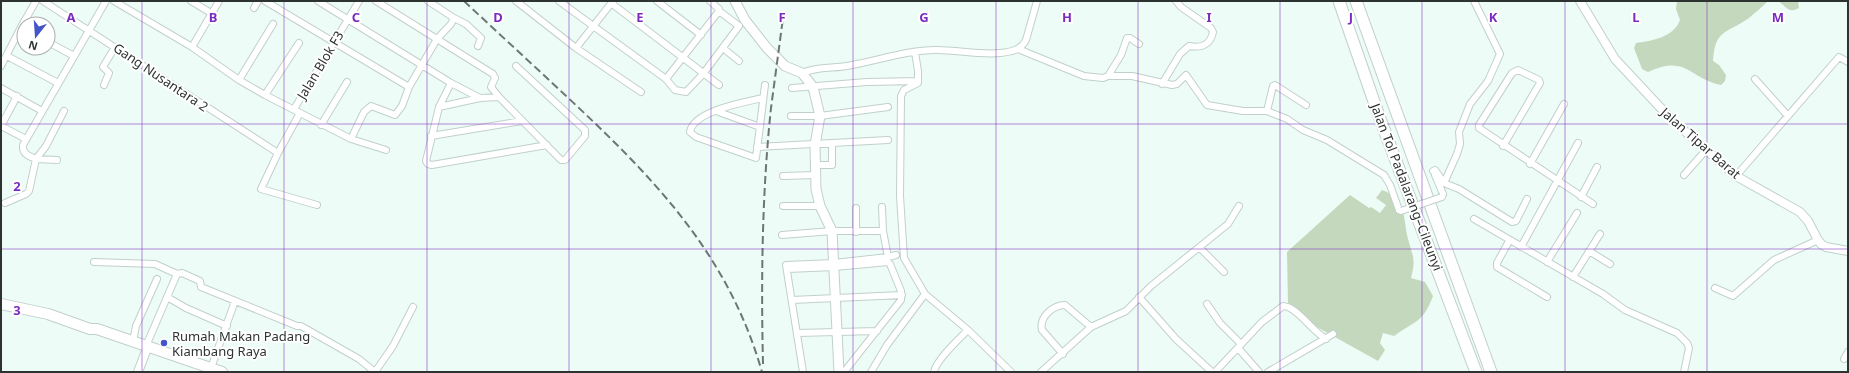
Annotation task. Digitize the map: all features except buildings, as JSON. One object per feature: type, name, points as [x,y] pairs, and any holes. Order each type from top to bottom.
[{"type":"highway","name":"Jalan Tol Padalarang–Cileunyi","points":[[1339,1],[1379,116],[1476,372]]},
{"type":"highway","name":"Jalan Tol Padalarang–Cileunyi","points":[[1356,1],[1491,372]]},
{"type":"highway","points":[[1,304],[48,314],[90,329],[97,329],[133,342],[146,349]]},
{"type":"highway","points":[[90,329],[96,334],[208,370],[222,372]]},
{"type":"main road","points":[[735,1],[745,20],[767,48],[785,66],[802,73],[813,87],[820,116],[815,145],[815,175],[820,206],[832,231],[835,265],[835,298],[839,372]]},
{"type":"street","points":[[28,16],[36,1]]},
{"type":"street","name":"Gang Nusantara 2","points":[[43,1],[115,46],[278,153]]},
{"type":"street","points":[[56,160],[36,159],[26,155],[23,151],[23,145],[106,1]]},
{"type":"street","points":[[114,1],[192,47],[239,80],[265,96],[294,109],[321,125],[351,139],[386,150]]},
{"type":"street","points":[[191,1],[211,13]]},
{"type":"street","points":[[192,47],[219,1]]},
{"type":"street","points":[[254,8],[258,1]]},
{"type":"street","points":[[265,1],[409,87]]},
{"type":"street","points":[[318,1],[423,64],[451,83],[480,98]]},
{"type":"street","name":"Jalan Blok F3","points":[[294,109],[359,1]]},
{"type":"street","points":[[376,1],[493,74],[495,78],[491,87],[499,97],[561,160],[565,160],[585,136],[585,130],[516,66]]},
{"type":"street","points":[[428,1],[466,24],[482,38],[478,46]]},
{"type":"street","points":[[516,1],[576,48],[641,92]]},
{"type":"street","points":[[559,1],[666,79],[675,90],[686,92],[703,74],[740,26],[719,11],[719,9],[710,1]]},
{"type":"street","points":[[658,1],[701,36]]},
{"type":"street","points":[[1018,49],[1026,40],[1035,1]]},
{"type":"street","points":[[1162,84],[1183,51],[1189,46],[1198,48],[1205,45],[1213,32],[1211,28],[1181,7],[1176,1]]},
{"type":"street","points":[[1444,183],[1457,154],[1460,144],[1459,132],[1470,104],[1488,81],[1500,54],[1474,1]]},
{"type":"street","name":"Jalan Tipar Barat","points":[[1580,1],[1615,59],[1671,119],[1736,176],[1800,212],[1808,221],[1818,240]]},
{"type":"street","points":[[576,48],[612,2],[683,59],[719,85]]},
{"type":"street","points":[[666,79],[719,11]]},
{"type":"street","points":[[351,139],[367,108],[374,107],[390,115],[395,115],[402,106],[409,87],[437,39],[451,24],[454,18]]},
{"type":"street","points":[[239,80],[272,24]]},
{"type":"street","points":[[1108,76],[1121,55],[1127,38],[1130,38],[1139,44]]},
{"type":"street","points":[[1,66],[16,39]]},
{"type":"street","points":[[265,96],[299,43]]},
{"type":"street","points":[[56,46],[74,56]]},
{"type":"street","points":[[104,85],[109,73],[103,67],[115,46]]},
{"type":"street","points":[[723,48],[739,61]]},
{"type":"street","points":[[802,73],[811,69],[854,65],[915,52],[936,50],[1000,53],[1018,49],[1084,76],[1103,78],[1108,76],[1132,76],[1162,84],[1177,84],[1186,75],[1204,102],[1211,107],[1243,111],[1267,111],[1287,119],[1303,130],[1327,140],[1384,176],[1390,185],[1399,210],[1401,211],[1442,197],[1443,194],[1433,170],[1444,183],[1459,189],[1512,222],[1516,221],[1527,199]]},
{"type":"street","points":[[915,52],[918,81]]},
{"type":"street","points":[[7,56],[58,83]]},
{"type":"street","points":[[1736,176],[1839,57],[1848,62]]},
{"type":"street","points":[[1504,146],[1540,83],[1539,80],[1518,70],[1512,73],[1479,126],[1480,129],[1504,146],[1530,164],[1593,204]]},
{"type":"street","points":[[1755,79],[1788,116]]},
{"type":"street","points":[[792,88],[867,82],[918,81]]},
{"type":"street","points":[[918,81],[913,86],[904,90],[901,96],[900,196],[904,258],[925,294],[968,330],[1011,372]]},
{"type":"street","points":[[321,125],[347,82]]},
{"type":"street","points":[[451,83],[439,107],[426,161],[428,164],[432,165],[547,145]]},
{"type":"street","points":[[763,98],[716,111],[696,120],[691,128],[691,133],[723,147],[756,158],[765,85]]},
{"type":"street","points":[[1267,111],[1273,86],[1275,85],[1306,105]]},
{"type":"street","points":[[1,88],[42,111]]},
{"type":"street","points":[[17,96],[1,126],[26,139]]},
{"type":"street","points":[[439,107],[480,98],[499,97]]},
{"type":"street","points":[[1530,164],[1564,104]]},
{"type":"street","points":[[791,116],[820,116],[888,107]]},
{"type":"street","points":[[5,203],[28,192],[36,159],[49,140],[64,111]]},
{"type":"street","points":[[716,111],[760,126]]},
{"type":"street","points":[[300,113],[278,153],[261,189],[317,205]]},
{"type":"street","points":[[431,136],[522,121]]},
{"type":"street","points":[[757,147],[888,140]]},
{"type":"street","points":[[1521,247],[1578,143]]},
{"type":"street","points":[[815,165],[832,165],[832,144]]},
{"type":"street","points":[[1684,174],[1706,150]]},
{"type":"street","points":[[1581,197],[1597,167]]},
{"type":"street","points":[[783,176],[815,175]]},
{"type":"street","points":[[783,206],[820,206]]},
{"type":"street","points":[[1041,372],[1063,354],[1091,327],[1119,315],[1200,248],[1228,224],[1239,206]]},
{"type":"street","points":[[882,207],[883,231],[888,257]]},
{"type":"street","points":[[856,208],[856,232]]},
{"type":"street","points":[[1547,262],[1577,213]]},
{"type":"street","points":[[1474,220],[1603,294],[1625,310],[1670,329],[1684,340],[1688,348],[1684,372]]},
{"type":"street","points":[[782,235],[832,231],[883,231]]},
{"type":"street","points":[[1573,277],[1600,234]]},
{"type":"street","points":[[1509,240],[1496,263],[1497,267],[1547,297]]},
{"type":"street","points":[[1715,288],[1733,296],[1774,260],[1818,240],[1826,247],[1848,251]]},
{"type":"street","points":[[1200,248],[1224,272]]},
{"type":"street","points":[[1589,251],[1610,264]]},
{"type":"street","points":[[835,265],[896,255]]},
{"type":"street","points":[[94,262],[155,264],[178,274],[182,273],[200,281],[201,287],[235,302],[297,326],[301,326],[358,359],[375,372],[393,346],[413,307]]},
{"type":"street","points":[[803,372],[786,265],[835,265],[888,262],[902,295],[901,300],[844,372]]},
{"type":"street","points":[[138,372],[146,349],[178,274]]},
{"type":"street","points":[[133,342],[136,326],[157,279]]},
{"type":"street","points":[[871,372],[887,345],[925,294]]},
{"type":"street","points":[[792,300],[902,295]]},
{"type":"street","points":[[168,297],[186,308],[227,326]]},
{"type":"street","points":[[1139,297],[1176,339],[1212,372]]},
{"type":"street","points":[[208,370],[227,326],[235,302]]},
{"type":"street","points":[[1207,304],[1220,323],[1240,346],[1259,372]]},
{"type":"street","points":[[1063,354],[1042,330],[1042,321],[1049,312],[1058,305],[1065,305],[1091,327]]},
{"type":"street","points":[[1215,372],[1262,322],[1283,306],[1287,306],[1295,311],[1317,334],[1326,339]]},
{"type":"street","points":[[934,372],[950,349],[968,330]]},
{"type":"street","points":[[797,333],[877,331]]},
{"type":"street","points":[[1268,372],[1333,334]]},
{"type":"street","points":[[1844,359],[1848,352]]},
{"type":"green space","points":[[1677,1],[1768,1],[1749,18],[1723,34],[1716,43],[1713,61],[1719,65],[1726,75],[1725,81],[1721,85],[1710,82],[1680,66],[1671,65],[1648,72],[1642,69],[1634,48],[1636,43],[1662,37],[1677,26],[1680,20],[1676,9]]},
{"type":"green space","points":[[1778,1],[1798,1],[1799,8],[1795,10],[1787,9]]},
{"type":"green space","points":[[1382,190],[1396,198],[1402,210],[1413,258],[1411,278],[1425,282],[1433,296],[1426,311],[1418,320],[1394,336],[1383,333],[1380,343],[1385,350],[1378,361],[1308,322],[1288,303],[1287,252],[1350,195],[1369,208],[1371,207],[1380,213],[1386,205],[1376,198]]},
{"type":"railway","points":[[464,1],[627,155],[683,219],[708,253],[729,290],[747,329],[762,372]]},
{"type":"railway","points":[[763,364],[762,268],[764,204],[771,108],[783,18]]},
{"type":"place","name":"Rumah Makan Padang Kiambang Raya","points":[[164,343]]}]
